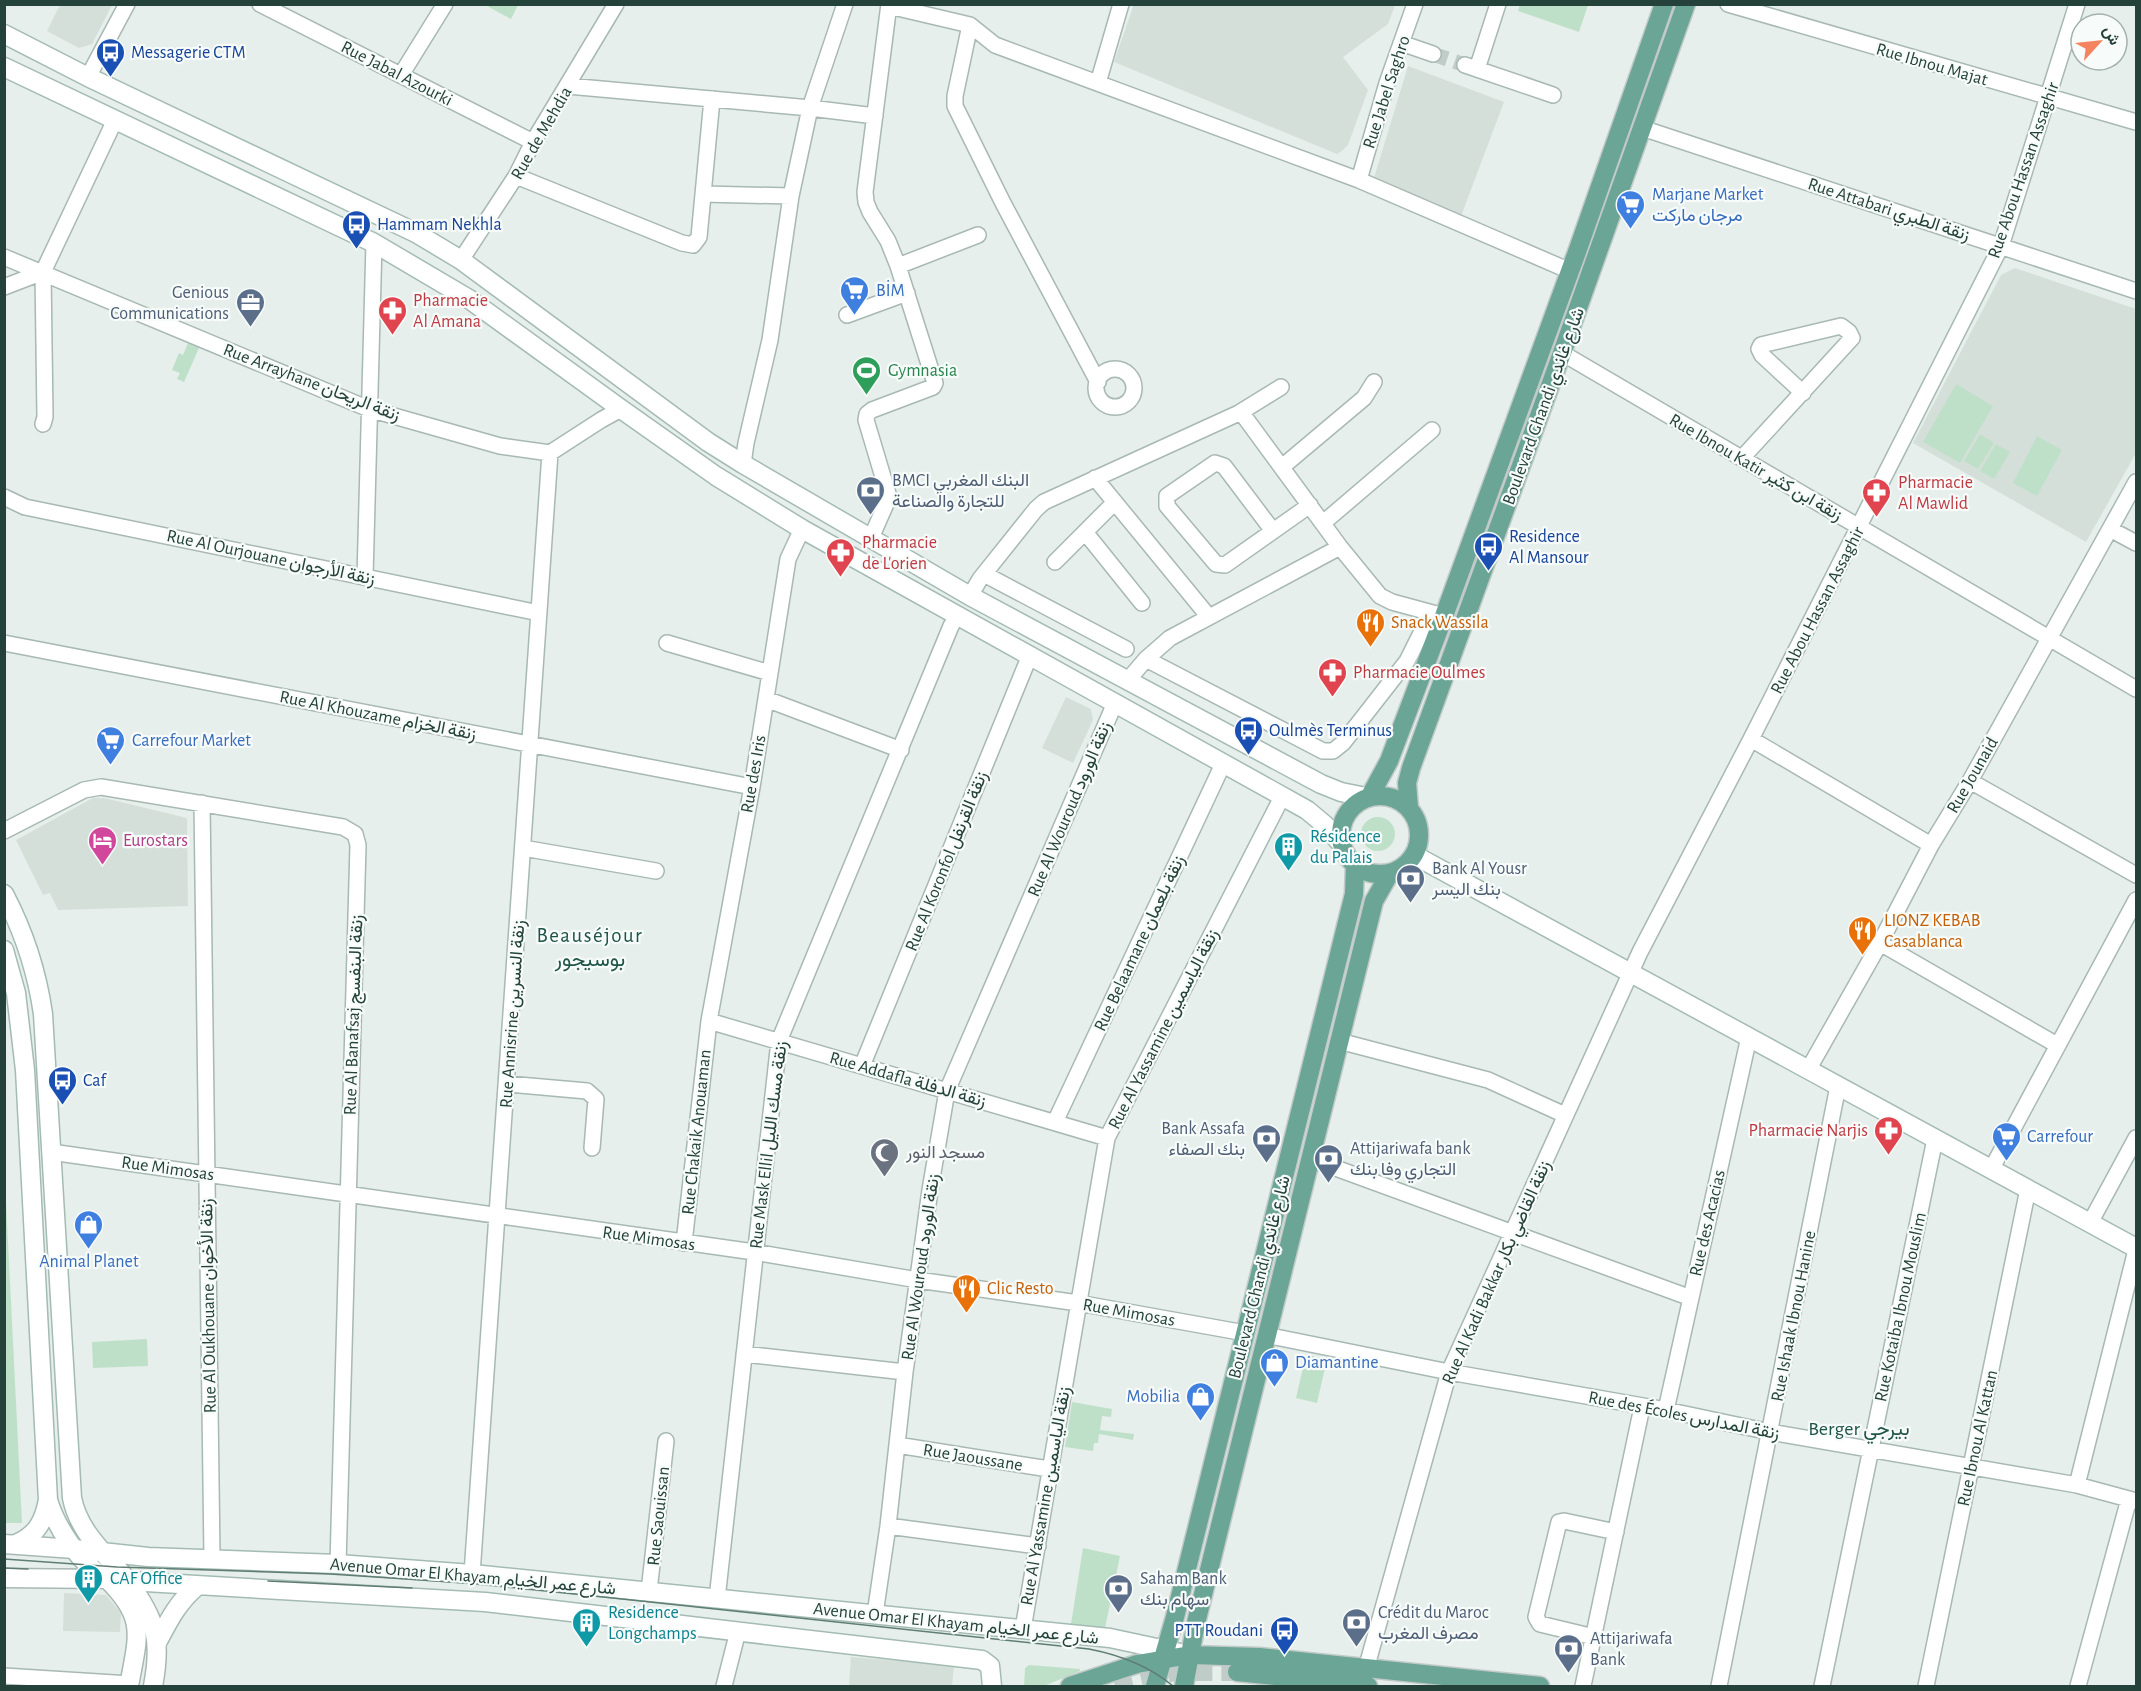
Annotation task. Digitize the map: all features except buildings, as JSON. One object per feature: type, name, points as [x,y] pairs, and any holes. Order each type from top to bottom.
[{"type":"main road","name":"Boulevard Ghandi شارع غاندي","points":[[1368,797],[1389,761],[1438,614],[1570,271],[1664,4]]},
{"type":"main road","name":"Boulevard Ghandi شارع غاندي","points":[[1409,808],[1407,795],[1411,768],[1686,4]]},
{"type":"main road","points":[[4,34],[88,77],[416,233],[461,260],[708,442],[970,596],[1329,788],[1368,797],[1389,796],[1402,802],[1414,816],[1419,830],[1414,855],[1406,864],[1390,873],[1372,873],[1355,865],[1347,856],[1342,845],[1317,817],[802,529],[717,476],[470,299],[374,243],[4,67]]},
{"type":"main road","points":[[1342,845],[1341,827],[1345,816],[1354,805],[1368,797]]},
{"type":"main road","points":[[1414,855],[1626,981],[1749,1037],[1992,1168],[2136,1249]]},
{"type":"main road","name":"Boulevard Ghandi شارع غاندي","points":[[1155,1686],[1175,1617],[1354,894],[1355,865]]},
{"type":"main road","name":"Boulevard Ghandi شارع غاندي","points":[[1184,1686],[1196,1623],[1374,901],[1390,873]]},
{"type":"main road","points":[[4,894],[17,918],[27,945],[40,993],[45,1030],[72,1497],[77,1518],[103,1553],[128,1581],[149,1612],[158,1641]]},
{"type":"main road","points":[[4,950],[16,993],[25,1070],[48,1500],[56,1521],[74,1549],[107,1579],[128,1603],[136,1622],[137,1631],[130,1685]]},
{"type":"main road","points":[[10,1544],[30,1537],[39,1527],[48,1500]]},
{"type":"main road","name":"Avenue Omar El Khayam شارع عمر الخيام","points":[[10,1544],[148,1557],[338,1564],[472,1574],[1110,1638],[1164,1654]]},
{"type":"main road","name":"Avenue Omar El Khayam شارع عمر الخيام","points":[[4,1578],[107,1579],[485,1602],[982,1660],[990,1666],[992,1686]]},
{"type":"main road","points":[[153,1686],[158,1641],[172,1612],[197,1586]]},
{"type":"main road","points":[[1070,1686],[1164,1654],[1259,1658],[1367,1678]]},
{"type":"main road","points":[[1237,1672],[1540,1686]]},
{"type":"street","points":[[88,77],[127,4]]},
{"type":"street","name":"Rue Jabal Azourki","points":[[260,4],[283,10],[401,75],[533,142]]},
{"type":"street","points":[[401,75],[445,4]]},
{"type":"street","name":"Rue de Mehdia","points":[[461,260],[516,176],[533,142],[616,4]]},
{"type":"street","points":[[743,464],[770,340],[791,196],[810,108],[845,4]]},
{"type":"street","points":[[1098,83],[1121,4]]},
{"type":"street","name":"Rue Jabel Saghro","points":[[1359,180],[1415,4]]},
{"type":"street","points":[[1498,4],[1471,67],[1553,95]]},
{"type":"street","name":"Rue Ibnou Majat","points":[[1728,4],[2136,122]]},
{"type":"street","name":"Rue Abou Hassan Assaghir","points":[[1626,981],[2001,246],[2077,4]]},
{"type":"street","points":[[871,538],[889,497],[866,420],[867,414],[872,410],[933,387],[935,383],[898,266],[888,241],[866,202],[865,192],[889,5],[970,25],[995,45],[1359,180],[1570,271]]},
{"type":"street","points":[[970,25],[955,96],[955,106],[1003,203],[1098,382]]},
{"type":"street","points":[[1401,43],[1432,54]]},
{"type":"street","points":[[568,86],[875,116]]},
{"type":"street","points":[[516,176],[688,245],[693,245],[699,237],[712,99]]},
{"type":"street","points":[[43,424],[45,417],[44,272],[115,120]]},
{"type":"street","name":"Rue Attabari زنقة الطبري","points":[[1642,128],[2136,291]]},
{"type":"street","points":[[703,194],[791,196]]},
{"type":"street","points":[[898,266],[978,235]]},
{"type":"street","points":[[365,576],[374,243]]},
{"type":"street","name":"Rue Arrayhane زنقة الريحان","points":[[4,257],[369,409],[500,446],[550,453]]},
{"type":"street","points":[[4,287],[44,272]]},
{"type":"street","points":[[847,315],[908,293]]},
{"type":"street","points":[[1742,458],[1803,393],[1852,338],[1845,328],[1841,326],[1761,345],[1759,349],[1762,355],[1803,393]]},
{"type":"street","name":"Rue Ibnou Katir زنقة ابن كثير","points":[[1562,353],[2136,689]]},
{"type":"street","points":[[1282,467],[1364,398],[1374,382]]},
{"type":"street","points":[[970,596],[984,574],[1044,502],[1241,412],[1281,387]]},
{"type":"street","points":[[550,453],[621,409]]},
{"type":"street","points":[[1146,659],[1323,751],[1333,751],[1343,743],[1407,661],[1438,614],[1386,600],[1380,596],[1340,547],[1241,412]]},
{"type":"street","points":[[1323,523],[1432,430]]},
{"type":"street","name":"Rue Annisrine زنقة النسرين","points":[[472,1574],[550,453]]},
{"type":"street","points":[[1274,531],[1220,463],[1215,463],[1167,496],[1167,506],[1220,566],[1225,565],[1274,531],[1310,505]]},
{"type":"street","points":[[1095,478],[1209,617]]},
{"type":"street","name":"Rue Jounaid","points":[[1808,1070],[1880,943],[1931,845],[1970,780],[2136,482]]},
{"type":"street","name":"Rue Al Ourjouane زنقة الأرجوان","points":[[4,497],[25,507],[539,613]]},
{"type":"street","points":[[1055,562],[1115,502]]},
{"type":"street","name":"Rue des Iris","points":[[709,1021],[752,787],[788,559],[802,529]]},
{"type":"street","points":[[2110,529],[2136,543]]},
{"type":"street","points":[[1085,532],[1142,603]]},
{"type":"street","points":[[1128,680],[1146,659],[1170,638],[1340,547]]},
{"type":"street","points":[[984,574],[1126,648]]},
{"type":"street","name":"Rue Mask Ellil زنقة مسك الليل","points":[[717,1599],[779,1041],[957,615]]},
{"type":"street","name":"Rue Al Khouzame زنقة الخزام","points":[[4,643],[752,787]]},
{"type":"street","points":[[667,643],[771,673]]},
{"type":"street","name":"Rue Al Koronfol زنقة القرنفل","points":[[862,1066],[1030,655]]},
{"type":"street","points":[[766,699],[901,750]]},
{"type":"street","name":"Rue Al Wouroud زنقة الورود","points":[[875,1614],[930,1190],[947,1091],[1115,703]]},
{"type":"street","points":[[1751,739],[1931,845]]},
{"type":"street","name":"Rue Belaamane زنقة بلعمان","points":[[1055,1122],[1223,764]]},
{"type":"street","points":[[1970,780],[2136,875]]},
{"type":"street","name":"Rue Al Banafsaj زنقة البنفسج","points":[[4,831],[92,787],[111,788],[343,827],[352,831],[357,839],[338,1564]]},
{"type":"street","name":"Rue Al Yassamine زنقة الياسمين","points":[[1023,1629],[1107,1138],[1282,797]]},
{"type":"street","name":"Rue Al Oukhouane زنقة الأخوان","points":[[202,803],[212,1558]]},
{"type":"street","points":[[523,848],[656,871]]},
{"type":"street","points":[[1992,1168],[2136,900]]},
{"type":"street","points":[[1880,943],[2057,1045]]},
{"type":"street","name":"Rue Al Kadi Bakkar زنقة القاضي بكار","points":[[1367,1678],[1449,1372],[1626,981]]},
{"type":"street","name":"Rue Addafla زنقة الدفلة","points":[[709,1021],[1107,1138]]},
{"type":"street","name":"Rue Chakaik Anouaman","points":[[684,1243],[709,1021]]},
{"type":"street","name":"Rue des Acacias","points":[[1666,1410],[1749,1037]]},
{"type":"street","points":[[1339,1041],[1488,1080],[1565,1115]]},
{"type":"street","points":[[507,1084],[586,1091],[591,1094],[596,1099],[592,1148]]},
{"type":"street","name":"Rue Ishaak Ibnou Hanine","points":[[1719,1686],[1838,1086]]},
{"type":"street","points":[[2090,1223],[2136,1138]]},
{"type":"street","name":"Rue Kotaiba Ibnou Mouslim","points":[[1822,1686],[1935,1139]]},
{"type":"street","name":"Rue Mimosas","points":[[51,1152],[754,1252],[918,1280],[1078,1303],[1245,1333]]},
{"type":"street","points":[[1311,1159],[1690,1298]]},
{"type":"street","name":"Rue Ibnou Al Kattan","points":[[1926,1686],[2028,1189]]},
{"type":"street","points":[[2077,1485],[2136,1249]]},
{"type":"street","name":"Rue des Écoles زنقة المدارس","points":[[1266,1335],[1449,1372],[1666,1410],[1770,1432],[2077,1485],[2133,1500]]},
{"type":"street","points":[[744,1354],[905,1372]]},
{"type":"street","points":[[1583,1686],[1642,1407]]},
{"type":"street","name":"Rue Saouissan","points":[[649,1591],[666,1441]]},
{"type":"street","name":"Rue Jaoussane","points":[[897,1445],[1049,1469]]},
{"type":"street","points":[[2078,1686],[2133,1500]]},
{"type":"street","points":[[1594,1636],[1540,1624],[1536,1617],[1559,1522],[1564,1521],[1616,1532]]},
{"type":"street","points":[[888,1527],[1038,1546]]},
{"type":"street","points":[[724,1686],[738,1631]]},
{"type":"street","points":[[4,1676],[130,1685]]},
{"type":"shaded area","points":[[60,4],[112,5],[92,44],[79,48],[47,31]]},
{"type":"shaded area","points":[[1134,4],[1395,5],[1388,24],[1343,57],[1368,90],[1348,145],[1337,154],[1114,62]]},
{"type":"shaded area","points":[[1408,66],[1504,102],[1461,216],[1374,178]]},
{"type":"shaded area","points":[[2015,268],[2136,309],[2136,453],[2086,542],[1913,443],[2001,275]]},
{"type":"shaded area","points":[[1066,697],[1091,709],[1093,720],[1073,763],[1042,748]]},
{"type":"shaded area","points":[[93,798],[104,798],[187,818],[188,906],[58,910],[50,893],[43,895],[16,840]]},
{"type":"shaded area","name":"CAF Office","points":[[64,1593],[106,1595],[121,1613],[120,1632],[63,1631]]},
{"type":"shaded area","points":[[851,1657],[954,1665],[952,1686],[849,1686]]},
{"type":"green space","points":[[1520,4],[1588,5],[1579,32],[1518,11]]},
{"type":"green space","points":[[485,5],[518,5],[511,19]]},
{"type":"green space","points":[[188,343],[199,348],[184,382],[177,379],[180,373],[172,370],[179,353],[183,355]]},
{"type":"green space","points":[[1956,384],[1993,406],[1960,463],[1923,442]]},
{"type":"green space","points":[[1980,434],[1994,443],[1978,469],[1964,461]]},
{"type":"green space","points":[[2037,436],[2062,450],[2037,496],[2013,483]]},
{"type":"green space","points":[[1996,444],[2010,452],[1994,479],[1980,471]]},
{"type":"green space","points":[[1378,817],[1390,822],[1395,834],[1390,846],[1378,851],[1366,846],[1361,834],[1366,822]]},
{"type":"green space","points":[[5,1181],[22,1523],[5,1523]]},
{"type":"green space","points":[[147,1339],[148,1366],[93,1368],[92,1342]]},
{"type":"green space","points":[[1306,1355],[1327,1359],[1317,1403],[1296,1398]]},
{"type":"green space","points":[[1072,1402],[1112,1409],[1111,1417],[1102,1416],[1100,1430],[1134,1434],[1133,1440],[1099,1434],[1098,1443],[1094,1443],[1093,1451],[1065,1447]]},
{"type":"green space","points":[[1083,1548],[1120,1556],[1105,1628],[1071,1624]]},
{"type":"green space","points":[[1029,1665],[1080,1669],[1080,1671],[1044,1686],[1024,1686],[1025,1668]]},
{"type":"tunnel","points":[[1433,54],[1465,65]]},
{"type":"tunnel","points":[[1115,1686],[1175,1672],[1237,1672]]},
{"type":"tram line","points":[[4,1559],[117,1567],[330,1574],[482,1584],[1089,1649],[1134,1662],[1173,1686]]},
{"type":"tram line","points":[[4,1568],[28,1569]]},
{"type":"tram line","points":[[268,1581],[412,1588]]},
{"type":"place","name":"Messagerie CTM","points":[[110,78]]},
{"type":"place","name":"Marjane Market مرجان ماركت","points":[[1631,230]]},
{"type":"place","name":"Hammam Nekhla","points":[[356,250]]},
{"type":"place","name":"BİM","points":[[855,316]]},
{"type":"place","name":"Genious Communications","points":[[250,328]]},
{"type":"place","name":"Pharmacie Al Amana","points":[[392,336]]},
{"type":"place","name":"Gymnasia","points":[[867,396]]},
{"type":"place","name":"BMCI البنك المغربي للتجارة والصناعة","points":[[871,516]]},
{"type":"place","name":"Pharmacie Al Mawlid","points":[[1877,518]]},
{"type":"place","name":"Residence Al Mansour","points":[[1488,572]]},
{"type":"place","name":"Pharmacie de L'orien","points":[[841,578]]},
{"type":"place","name":"Snack Wassila","points":[[1370,648]]},
{"type":"place","name":"Pharmacie Oulmes","points":[[1332,698]]},
{"type":"place","name":"Oulmès Terminus","points":[[1248,756]]},
{"type":"place","name":"Carrefour Market","points":[[111,766]]},
{"type":"place","name":"Eurostars","points":[[102,866]]},
{"type":"place","name":"Résidence du Palais","points":[[1289,872]]},
{"type":"place","name":"Bank Al Yousr بنك اليسر","points":[[1411,904]]},
{"type":"place","name":"LIONZ KEBAB Casablanca","points":[[1863,956]]},
{"type":"place","name":"Caf","points":[[62,1106]]},
{"type":"place","name":"Pharmacie Narjis","points":[[1889,1156]]},
{"type":"place","name":"Carrefour","points":[[2006,1162]]},
{"type":"place","name":"Bank Assafa بنك الصفاء","points":[[1266,1164]]},
{"type":"place","name":"مسجد النور","points":[[885,1178]]},
{"type":"place","name":"Attijariwafa bank التجاري وفا بنك","points":[[1329,1184]]},
{"type":"place","name":"Animal Planet","points":[[89,1250]]},
{"type":"place","name":"Clic Resto","points":[[966,1314]]},
{"type":"place","name":"Diamantine","points":[[1274,1388]]},
{"type":"place","name":"Mobilia","points":[[1201,1422]]},
{"type":"place","name":"CAF Office","points":[[89,1604]]},
{"type":"place","name":"Saham Bank سهام بنك","points":[[1119,1614]]},
{"type":"place","name":"Residence Longchamps","points":[[587,1648]]},
{"type":"place","name":"Crédit du Maroc مصرف المغرب","points":[[1357,1648]]},
{"type":"place","name":"PTT Roudani","points":[[1284,1656]]},
{"type":"place","name":"Attijariwafa Bank","points":[[1569,1674]]},
{"type":"district","name":"Beauséjour بوسيجور","points":[[590,947]]},
{"type":"district","name":"Berger بيرجي","points":[[1859,1428]]}]
